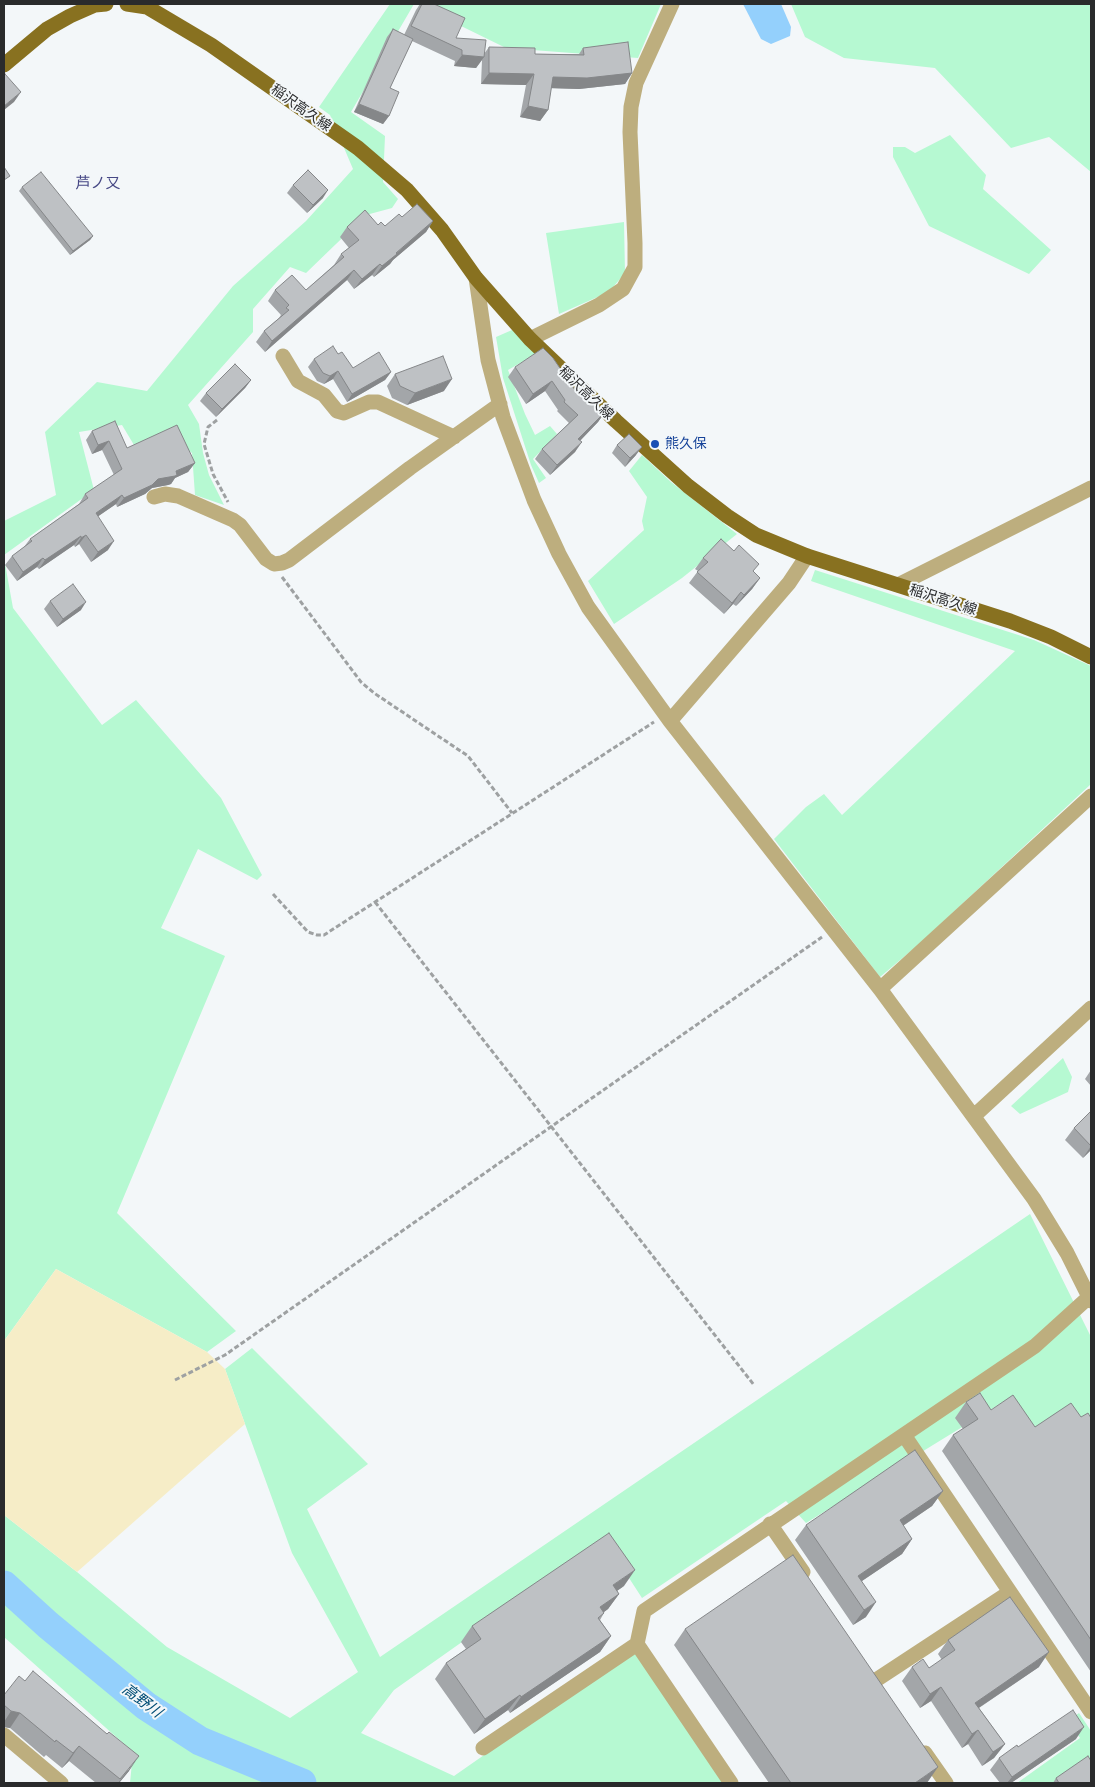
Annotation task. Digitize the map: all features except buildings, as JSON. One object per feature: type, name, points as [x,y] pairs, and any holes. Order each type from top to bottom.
[{"type":"main road","points":[[4,65],[47,29],[70,16],[96,5],[106,4]]},
{"type":"main road","name":"稲沢高久線","points":[[127,4],[144,5],[211,45],[358,148],[407,190],[442,230],[476,278],[530,338],[616,421],[688,486],[727,516],[756,535],[806,556],[1010,621],[1051,637],[1091,657]]},
{"type":"street","points":[[530,338],[599,305],[623,289],[635,267],[630,132],[631,107],[636,83],[672,4]]},
{"type":"street","points":[[476,278],[488,360],[500,404],[534,500],[559,554],[588,607],[667,718],[880,989],[974,1116],[1034,1199],[1067,1253],[1090,1299],[1035,1346],[644,1611],[637,1644],[483,1748]]},
{"type":"street","points":[[283,356],[298,381],[324,395],[337,411],[344,413],[369,402],[378,402],[454,437]]},
{"type":"street","points":[[154,496],[165,494],[178,496],[218,513],[240,525],[266,559],[274,564],[282,563],[289,560],[500,404]]},
{"type":"street","points":[[898,586],[1091,488]]},
{"type":"street","points":[[667,718],[789,582],[806,556]]},
{"type":"street","points":[[880,989],[1091,796]]},
{"type":"street","points":[[974,1116],[1091,1008]]},
{"type":"street","points":[[904,1435],[1091,1712]]},
{"type":"street","points":[[770,1524],[809,1582]]},
{"type":"street","points":[[865,1664],[879,1684],[1010,1592]]},
{"type":"street","points":[[637,1644],[732,1783]]},
{"type":"street","points":[[4,1735],[61,1783]]},
{"type":"street","points":[[919,1744],[946,1783]]},
{"type":"path","points":[[217,420],[208,427],[204,444],[213,474],[240,525]]},
{"type":"path","points":[[274,564],[278,572],[361,682],[374,693],[468,756],[512,813]]},
{"type":"path","points":[[273,894],[308,932],[324,935],[512,813],[667,718]]},
{"type":"path","points":[[375,902],[754,1385]]},
{"type":"path","points":[[175,1380],[225,1355],[551,1124],[832,929]]},
{"type":"green space","points":[[390,4],[414,4],[351,112],[385,136],[383,182],[398,199],[392,208],[366,215],[306,273],[290,267],[253,309],[253,332],[188,405],[199,424],[203,453],[209,475],[224,505],[195,495],[192,453],[169,434],[134,445],[122,425],[79,432],[94,490],[4,555],[4,521],[56,495],[45,432],[97,382],[147,391],[233,286],[306,221],[353,169],[330,115],[319,107]]},
{"type":"green space","points":[[416,4],[661,4],[638,58],[506,48]]},
{"type":"green space","points":[[791,4],[1091,4],[1091,172],[1049,137],[1011,148],[935,68],[844,58],[805,37]]},
{"type":"green space","points":[[950,135],[986,175],[983,189],[1051,250],[1029,274],[929,226],[893,157],[893,147],[905,147],[915,153]]},
{"type":"green space","points":[[624,222],[625,273],[609,292],[559,314],[546,233]]},
{"type":"green space","points":[[512,330],[536,354],[508,370],[525,414],[535,435],[550,426],[557,434],[533,459],[546,478],[539,483],[531,465],[503,378],[496,337]]},
{"type":"green space","points":[[642,455],[671,482],[737,534],[682,578],[614,624],[588,581],[644,530],[642,521],[647,497],[629,471]]},
{"type":"green space","points":[[4,558],[13,608],[102,725],[136,700],[221,798],[262,875],[257,880],[198,849],[161,928],[225,956],[117,1213],[236,1331],[207,1352],[56,1269],[4,1341]]},
{"type":"green space","points":[[815,570],[1034,640],[1091,666],[1091,784],[918,945],[880,977],[774,839],[806,807],[824,794],[842,815],[1015,651],[811,581]]},
{"type":"green space","points":[[1063,1058],[1072,1077],[1068,1092],[1020,1114],[1011,1106]]},
{"type":"green space","points":[[1030,1214],[1091,1337],[1091,1464],[1025,1435],[1003,1402],[806,1523],[786,1501],[642,1598],[605,1541],[394,1690],[361,1733],[454,1776],[636,1649],[726,1783],[130,1783],[133,1752],[4,1637],[4,1515],[77,1572],[167,1647],[290,1718],[358,1672],[292,1553],[225,1369],[252,1348],[368,1464],[307,1509],[380,1657]]},
{"type":"green space","points":[[1079,1713],[1091,1731],[1091,1760],[1056,1783],[1017,1783],[1080,1738],[1068,1721]]},
{"type":"sand","points":[[56,1269],[207,1352],[225,1369],[245,1424],[77,1572],[4,1515],[4,1341]]},
{"type":"water","points":[[743,4],[781,4],[791,27],[790,36],[771,44],[761,39]]},
{"type":"waterway","name":"高野川","points":[[4,1585],[48,1625],[146,1706],[200,1741],[302,1783]]},
{"type":"place","name":"熊久保","points":[[655,444]]},
{"type":"district","name":"芦ノ又","points":[[98,183]]}]
